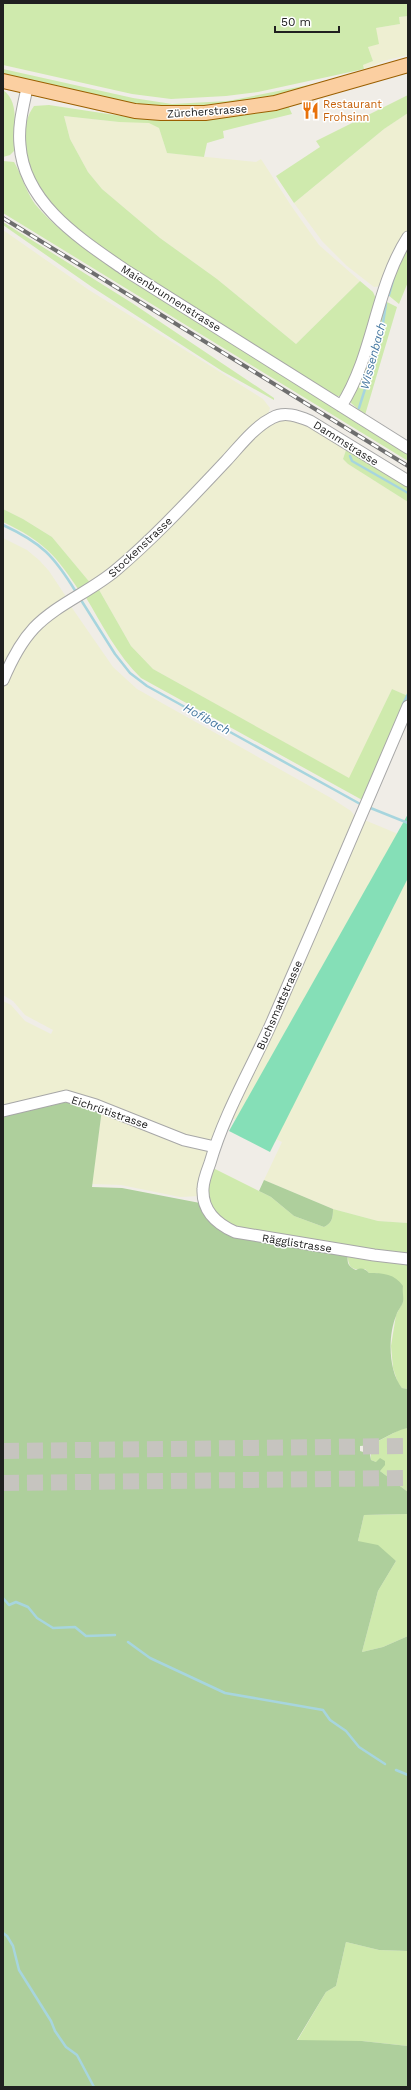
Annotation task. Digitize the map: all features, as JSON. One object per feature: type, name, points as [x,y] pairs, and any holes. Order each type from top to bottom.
[{"type":"main road","name":"Zürcherstrasse","points":[[3,81],[27,88],[135,112],[161,114],[205,113],[275,103],[408,65]]},
{"type":"street","name":"Maienbrunnenstrasse","points":[[27,88],[20,126],[21,156],[31,185],[52,211],[82,238],[125,270],[408,448]]},
{"type":"street","points":[[341,406],[359,371],[382,296],[398,253],[408,237]]},
{"type":"street","name":"Dammstrasse","points":[[281,415],[297,416],[310,420],[408,481]]},
{"type":"street","name":"Stockenstrasse","points":[[3,680],[22,642],[34,628],[49,615],[97,585],[116,570],[183,507],[260,427],[271,418],[281,415]]},
{"type":"street","name":"Buchsmattstrasse","points":[[203,1197],[203,1187],[215,1147],[272,1022],[408,706]]},
{"type":"street","name":"Eichrütistrasse","points":[[3,1111],[66,1096],[96,1104],[184,1140],[215,1147]]},
{"type":"street","name":"Rägglistrasse","points":[[203,1197],[206,1207],[213,1217],[222,1226],[235,1232],[337,1250],[408,1258]]},
{"type":"green space","points":[[3,3],[408,3],[408,16],[399,17],[400,24],[376,28],[379,44],[368,47],[373,61],[363,65],[364,69],[258,92],[226,96],[171,99],[132,94],[3,65]]},
{"type":"green space","points":[[408,16],[408,55],[387,60],[364,69],[363,65],[373,61],[368,47],[376,28],[400,24],[399,17]]},
{"type":"green space","points":[[3,69],[133,98],[172,104],[228,101],[344,78],[276,98],[240,104],[171,108],[125,103],[3,74]]},
{"type":"green space","points":[[3,90],[9,95],[12,102],[15,118],[14,151],[10,155],[3,157]]},
{"type":"green space","points":[[408,95],[408,113],[384,129],[294,203],[276,176],[320,147],[316,141]]},
{"type":"green space","points":[[49,105],[128,117],[190,120],[228,116],[288,105],[292,114],[223,131],[224,138],[207,143],[204,157],[167,153],[159,128],[149,123],[119,122],[64,116],[70,139],[88,172],[102,189],[160,238],[217,279],[296,344],[360,281],[373,292],[377,301],[356,369],[341,396],[335,396],[122,263],[68,222],[53,207],[41,191],[31,172],[26,149],[25,137],[29,115],[34,106]]},
{"type":"green space","points":[[408,113],[408,231],[382,286],[374,287],[347,266],[322,241],[294,203],[384,129]]},
{"type":"green space","points":[[64,116],[119,122],[149,122],[159,128],[167,153],[256,162],[261,159],[319,245],[360,281],[296,344],[217,279],[160,238],[102,189],[88,172],[70,139]]},
{"type":"green space","points":[[3,161],[14,162],[32,199],[42,212],[65,233],[99,259],[408,454],[408,461],[3,213]]},
{"type":"green space","points":[[3,222],[132,303],[274,398],[274,400],[222,371],[92,287],[3,225]]},
{"type":"green space","points":[[3,230],[89,290],[263,399],[270,408],[267,417],[181,505],[92,585],[52,537],[23,519],[3,509]]},
{"type":"green space","points":[[408,243],[408,282],[399,304],[388,295],[397,263]]},
{"type":"green space","points":[[387,302],[397,307],[365,415],[351,403],[350,396]]},
{"type":"green space","points":[[294,418],[347,447],[343,459],[348,464],[408,502],[408,696],[392,689],[350,779],[153,669],[131,646],[98,588],[255,433],[280,419]]},
{"type":"green space","points":[[347,447],[408,485],[408,502],[348,464],[343,459]]},
{"type":"green space","points":[[3,509],[23,519],[52,537],[92,585],[80,592],[48,550],[29,536],[3,522]]},
{"type":"green space","points":[[3,538],[27,550],[39,560],[49,571],[65,595],[65,599],[3,672]]},
{"type":"green space","points":[[98,588],[131,646],[153,669],[349,778],[392,689],[408,696],[408,700],[364,801],[141,678],[117,649],[85,596]]},
{"type":"green space","points":[[70,605],[113,667],[137,689],[331,798],[351,811],[357,819],[326,893],[211,1141],[202,1142],[89,1099],[3,1108],[3,1001],[11,1005],[25,1021],[51,1034],[53,1030],[25,1015],[13,1001],[3,995],[3,686],[11,668],[38,628]]},
{"type":"green space","points":[[408,814],[408,878],[270,1152],[229,1131]]},
{"type":"green space","points":[[362,819],[408,838],[408,1223],[378,1221],[333,1209],[264,1180],[282,1142],[230,1117]]},
{"type":"green space","points":[[74,1101],[102,1109],[92,1187],[122,1188],[200,1203],[212,1221],[348,1253],[348,1263],[356,1270],[363,1269],[369,1273],[388,1275],[396,1279],[403,1286],[403,1302],[393,1324],[391,1353],[397,1381],[402,1388],[408,1389],[408,1428],[396,1432],[379,1441],[360,1446],[360,1451],[370,1454],[371,1460],[376,1462],[380,1458],[385,1461],[385,1465],[380,1471],[408,1492],[408,1514],[364,1515],[358,1541],[378,1545],[396,1561],[378,1591],[362,1652],[383,1647],[408,1636],[408,1951],[379,1950],[346,1942],[336,1986],[326,1992],[297,2040],[362,2041],[408,2046],[408,2087],[3,2087],[3,1113]]},
{"type":"green space","points":[[102,1109],[202,1147],[209,1152],[200,1196],[180,1197],[121,1185],[92,1184]]},
{"type":"green space","points":[[213,1168],[271,1197],[294,1216],[324,1227],[332,1220],[333,1209],[378,1221],[408,1223],[408,1256],[234,1230],[217,1219],[206,1196]]},
{"type":"green space","points":[[264,1180],[333,1209],[330,1222],[324,1227],[294,1216],[271,1197],[259,1191]]},
{"type":"green space","points":[[348,1253],[408,1261],[408,1389],[402,1388],[398,1383],[393,1368],[391,1346],[396,1315],[403,1302],[401,1294],[377,1273],[369,1273],[365,1269],[354,1269],[351,1267],[348,1262]]},
{"type":"green space","points":[[408,1428],[408,1492],[380,1471],[376,1462],[371,1460],[371,1445],[401,1429]]},
{"type":"green space","points":[[408,1514],[408,1636],[383,1647],[362,1652],[378,1591],[396,1561],[358,1541],[364,1515]]},
{"type":"green space","points":[[346,1942],[379,1950],[408,1951],[408,2046],[362,2041],[297,2041],[326,1992],[336,1986]]},
{"type":"waterway","name":"Wissenbach","points":[[389,295],[394,277]]},
{"type":"waterway","name":"Wissenbach","points":[[359,408],[380,342],[386,304]]},
{"type":"waterway","name":"Wissenbach","points":[[350,456],[352,461],[408,493]]},
{"type":"waterway","name":"Hofibach","points":[[3,525],[28,538],[46,552],[61,569],[76,592]]},
{"type":"waterway","name":"Hofibach","points":[[81,600],[115,654],[130,673],[147,686],[362,805]]},
{"type":"waterway","name":"Wissenbach","points":[[403,704],[408,694]]},
{"type":"waterway","name":"Hofibach","points":[[368,807],[408,823]]},
{"type":"waterway","points":[[3,1598],[9,1605],[16,1602],[28,1607],[37,1618],[53,1628],[75,1627],[86,1636],[115,1635]]},
{"type":"waterway","points":[[128,1642],[150,1658],[225,1693],[323,1710],[330,1720],[346,1731],[359,1747],[385,1764]]},
{"type":"waterway","points":[[396,1770],[408,1775]]},
{"type":"waterway","points":[[3,1933],[7,1936],[13,1946],[19,1970],[51,2021],[55,2031],[66,2047],[77,2055],[94,2087]]},
{"type":"tunnel","points":[[3,1451],[408,1446]]},
{"type":"tunnel","points":[[3,1483],[408,1478]]},
{"type":"railway","points":[[3,218],[408,466]]},
{"type":"place","name":"Restaurant Frohsinn","points":[[310,110]]}]
